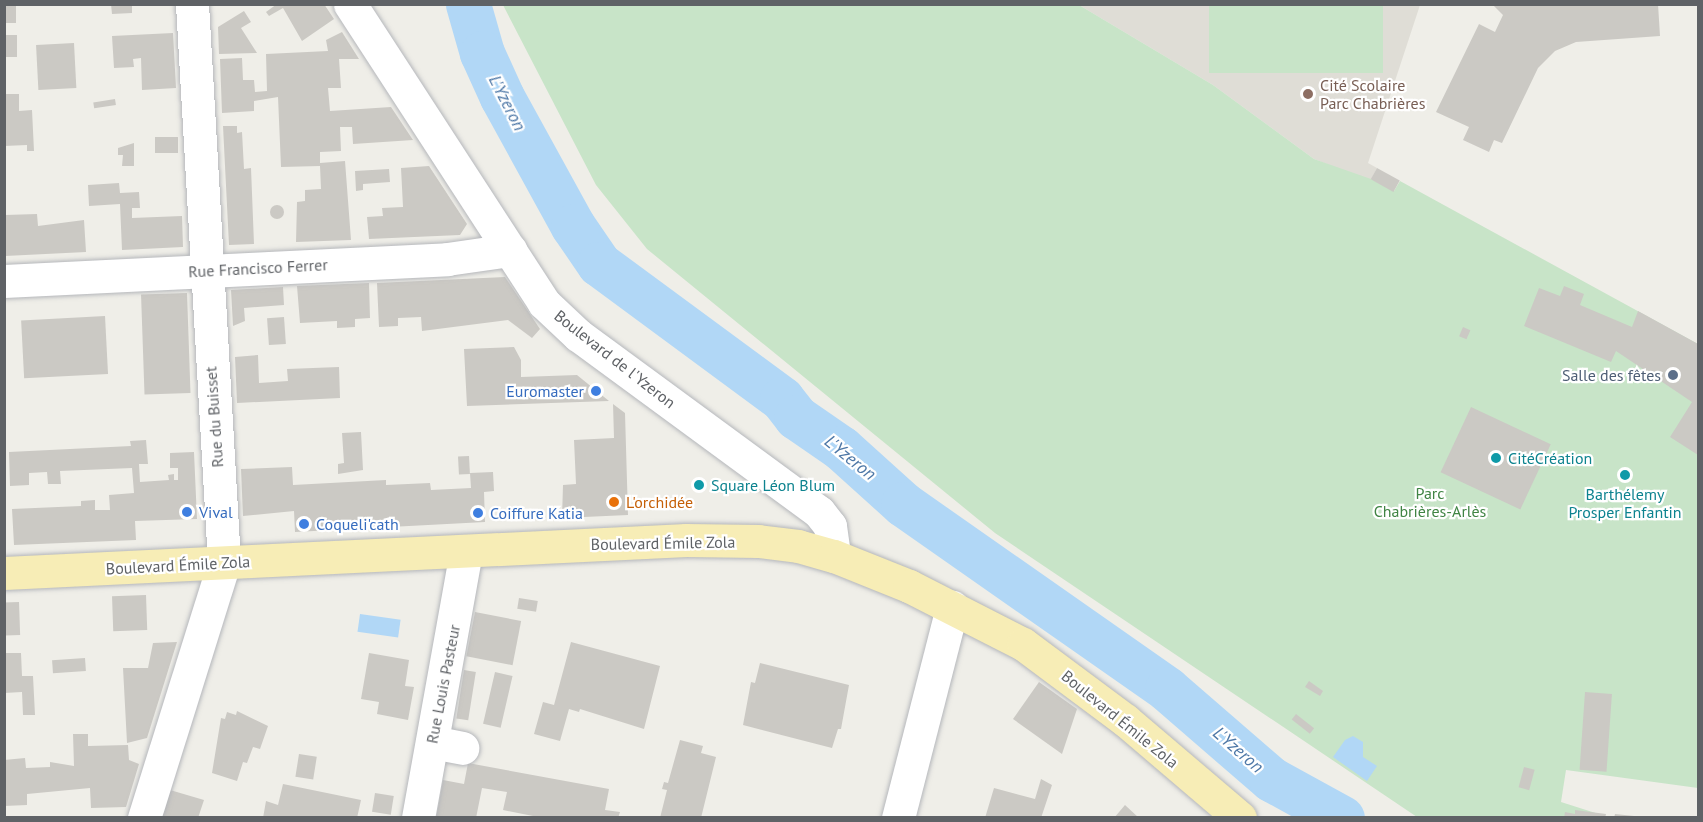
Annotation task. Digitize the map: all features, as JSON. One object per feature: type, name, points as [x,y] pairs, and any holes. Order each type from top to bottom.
[{"type":"main road","name":"Boulevard Émile Zola","points":[[4,573],[722,540],[788,545],[834,556],[952,607],[1023,644],[1078,683],[1240,818]]},
{"type":"street","name":"Rue du Buisset","points":[[144,818],[224,562],[192,4]]},
{"type":"street","name":"Boulevard de l'Yzeron","points":[[350,4],[544,303],[578,335],[819,512],[830,526],[834,556]]},
{"type":"street","name":"Rue Francisco Ferrer","points":[[4,281],[447,259],[510,250]]},
{"type":"street","name":"Rue Louis Pasteur","points":[[418,818],[447,745],[466,550]]},
{"type":"street","points":[[898,818],[952,607]]},
{"type":"shaded area","name":"Cité Scolaire Parc Chabrières","points":[[1079,5],[1420,5],[1368,163],[1377,168],[1370,181],[1314,159],[1213,85]]},
{"type":"green space","name":"Parc Chabrières-Arlès","points":[[503,5],[1079,5],[1213,85],[1314,159],[1371,179],[1394,191],[1400,181],[1698,344],[1698,788],[1566,770],[1561,802],[1608,817],[1417,817],[995,533],[647,249],[596,185]]},
{"type":"green space","points":[[1209,5],[1383,5],[1383,73],[1209,73]]},
{"type":"water","points":[[360,614],[401,620],[398,638],[357,632]]},
{"type":"water","points":[[1353,736],[1363,742],[1363,757],[1377,766],[1367,781],[1333,757],[1345,740]]},
{"type":"building","points":[[4,4],[16,4],[16,23],[4,23]]},
{"type":"building","points":[[111,4],[132,4],[132,13],[112,14]]},
{"type":"building","points":[[277,4],[324,4],[334,19],[302,41],[283,8],[269,16],[266,12]]},
{"type":"building","points":[[1492,4],[1658,4],[1660,36],[1576,42],[1555,51],[1538,68],[1502,143],[1494,140],[1489,152],[1463,140],[1469,127],[1436,112],[1479,24],[1495,32],[1503,15]]},
{"type":"building","points":[[244,11],[251,22],[241,28],[257,53],[219,54],[218,27]]},
{"type":"building","points":[[342,32],[359,59],[339,59],[341,88],[328,88],[330,111],[391,107],[413,140],[353,144],[352,127],[340,127],[341,151],[320,152],[320,163],[345,161],[351,240],[296,242],[297,202],[305,201],[305,190],[321,189],[320,166],[281,167],[278,97],[254,101],[254,111],[222,113],[220,59],[242,58],[243,80],[254,80],[255,92],[267,91],[266,54],[328,51],[326,40]]},
{"type":"building","points":[[173,33],[176,88],[142,90],[141,58],[133,59],[134,67],[114,68],[112,36]]},
{"type":"building","points":[[6,35],[17,35],[17,57],[6,57]]},
{"type":"building","points":[[74,43],[76,88],[38,90],[36,45]]},
{"type":"building","points":[[4,94],[19,94],[19,111],[32,110],[34,151],[27,151],[27,145],[4,146]]},
{"type":"building","points":[[115,99],[116,105],[94,108],[93,102]]},
{"type":"building","points":[[223,126],[237,126],[237,133],[242,132],[244,169],[251,168],[254,244],[229,245]]},
{"type":"building","points":[[155,137],[178,137],[178,153],[155,153]]},
{"type":"building","points":[[134,143],[134,166],[122,166],[123,155],[118,155],[118,148]]},
{"type":"building","points":[[429,166],[467,224],[460,235],[369,239],[367,217],[383,216],[382,208],[403,207],[401,168]]},
{"type":"building","points":[[1377,168],[1400,181],[1393,192],[1371,179]]},
{"type":"building","points":[[389,169],[390,182],[363,184],[363,190],[356,191],[355,171]]},
{"type":"building","points":[[119,183],[120,193],[139,192],[140,208],[132,208],[132,218],[182,216],[183,247],[122,250],[120,204],[89,206],[88,185]]},
{"type":"building","points":[[277,205],[282,207],[284,212],[282,217],[277,219],[272,217],[270,212],[272,207]]},
{"type":"building","points":[[37,214],[38,226],[84,220],[86,252],[5,256],[5,215]]},
{"type":"building","points":[[505,277],[540,329],[532,338],[508,320],[422,331],[421,317],[398,318],[398,326],[379,327],[377,283]]},
{"type":"building","points":[[369,283],[370,318],[355,319],[355,327],[337,328],[337,321],[300,323],[297,286]]},
{"type":"building","points":[[1564,286],[1584,294],[1580,305],[1632,327],[1638,311],[1698,344],[1698,455],[1670,437],[1692,402],[1616,351],[1611,362],[1524,326],[1539,288],[1560,296]]},
{"type":"building","points":[[283,287],[284,305],[244,308],[245,321],[233,326],[231,290]]},
{"type":"building","points":[[187,293],[190,393],[145,395],[141,295]]},
{"type":"building","points":[[105,316],[108,374],[24,378],[21,320]]},
{"type":"building","points":[[284,317],[286,344],[269,345],[267,318]]},
{"type":"building","points":[[1463,327],[1470,330],[1466,339],[1459,336]]},
{"type":"building","points":[[514,347],[521,360],[521,377],[577,375],[609,401],[467,406],[464,349]]},
{"type":"building","points":[[258,355],[259,383],[288,381],[287,369],[339,367],[340,398],[237,403],[235,357]]},
{"type":"building","points":[[613,404],[625,413],[628,515],[562,518],[563,485],[576,484],[574,440],[614,438]]},
{"type":"building","name":"CitéCréation","points":[[1471,407],[1551,444],[1520,509],[1441,472]]},
{"type":"building","points":[[361,432],[363,470],[338,474],[338,464],[344,463],[342,433]]},
{"type":"building","points":[[146,440],[148,464],[139,464],[140,482],[169,480],[168,475],[174,474],[174,480],[178,480],[178,468],[170,468],[170,453],[194,452],[197,519],[135,521],[136,540],[14,545],[12,509],[81,506],[81,501],[95,500],[95,510],[110,510],[109,495],[134,493],[132,468],[60,471],[61,484],[48,484],[47,472],[29,473],[29,485],[10,486],[9,452],[131,446],[130,441]]},
{"type":"building","points":[[469,456],[470,474],[459,475],[458,457]]},
{"type":"building","points":[[292,467],[293,485],[386,480],[386,485],[430,483],[431,490],[471,488],[470,473],[493,472],[494,491],[484,492],[485,522],[295,532],[294,511],[243,516],[241,469]]},
{"type":"building","points":[[146,595],[147,630],[113,631],[112,596]]},
{"type":"building","points":[[519,598],[538,601],[536,612],[517,609]]},
{"type":"building","points":[[19,602],[20,635],[5,636],[4,603]]},
{"type":"building","points":[[475,612],[521,621],[513,665],[466,656]]},
{"type":"building","points":[[177,642],[147,738],[127,743],[123,668],[148,668],[153,643]]},
{"type":"building","points":[[571,642],[660,666],[644,729],[580,709],[579,712],[569,709],[560,741],[534,734],[543,702],[554,705]]},
{"type":"building","points":[[4,653],[21,653],[22,676],[33,676],[35,715],[23,715],[22,692],[4,693]]},
{"type":"building","points":[[369,653],[409,660],[405,686],[414,687],[408,720],[377,714],[379,702],[361,699]]},
{"type":"building","points":[[85,658],[86,671],[53,673],[52,660]]},
{"type":"building","points":[[760,663],[849,685],[841,729],[838,729],[832,748],[743,725],[751,682],[755,683]]},
{"type":"building","points":[[464,670],[476,672],[468,720],[456,718]]},
{"type":"building","points":[[495,672],[513,676],[501,728],[483,724]]},
{"type":"building","points":[[1309,681],[1323,691],[1320,696],[1305,687]]},
{"type":"building","points":[[1039,682],[1077,709],[1062,754],[1013,719]]},
{"type":"building","points":[[1585,692],[1612,694],[1606,772],[1580,770]]},
{"type":"building","points":[[237,711],[268,726],[260,749],[253,747],[247,763],[243,762],[237,781],[212,773],[221,718],[225,719],[227,712],[236,715]]},
{"type":"building","points":[[1296,714],[1314,728],[1310,734],[1292,720]]},
{"type":"building","points":[[73,734],[88,734],[88,746],[128,745],[129,760],[139,764],[126,807],[91,808],[90,788],[27,794],[27,805],[4,806],[4,760],[25,758],[26,768],[50,767],[50,762],[74,766]]},
{"type":"building","points":[[680,740],[703,746],[701,753],[716,757],[701,818],[660,818],[667,790],[662,789],[664,782],[668,783]]},
{"type":"building","points":[[299,754],[317,757],[313,780],[295,777]]},
{"type":"building","points":[[468,763],[609,789],[605,810],[620,812],[618,818],[543,818],[503,810],[507,792],[482,788],[476,818],[436,818],[443,780],[464,784]]},
{"type":"building","points":[[1524,767],[1535,770],[1529,790],[1519,787]]},
{"type":"building","points":[[1041,779],[1052,785],[1041,818],[985,818],[994,788],[1035,799]]},
{"type":"building","points":[[283,784],[361,800],[357,818],[263,818],[266,801],[278,805]]},
{"type":"building","points":[[170,790],[204,800],[198,818],[162,818]]},
{"type":"building","points":[[375,793],[394,796],[391,815],[372,812]]},
{"type":"building","points":[[1125,805],[1139,818],[1114,818]]},
{"type":"building","points":[[1575,810],[1606,814],[1605,818],[1564,818],[1565,812],[1575,814]]},
{"type":"building","points":[[1615,814],[1634,816],[1634,818],[1614,818]]},
{"type":"waterway","name":"L'Yzeron","points":[[468,4],[482,53],[502,97],[573,226],[599,264],[782,399],[796,417],[841,448],[903,504],[1167,689],[1271,779],[1342,818]]},
{"type":"place","name":"Cité Scolaire Parc Chabrières","points":[[1308,94]]},
{"type":"place","name":"Salle des fêtes","points":[[1673,375]]},
{"type":"place","name":"Euromaster","points":[[596,391]]},
{"type":"place","name":"CitéCréation","points":[[1496,458]]},
{"type":"place","name":"Barthélemy Prosper Enfantin","points":[[1625,475]]},
{"type":"place","name":"Square Léon Blum","points":[[699,485]]},
{"type":"place","name":"L'orchidée","points":[[614,502]]},
{"type":"place","name":"Vival","points":[[187,512]]},
{"type":"place","name":"Coiffure Katia","points":[[478,513]]},
{"type":"place","name":"Coqueli'cath","points":[[304,524]]}]
